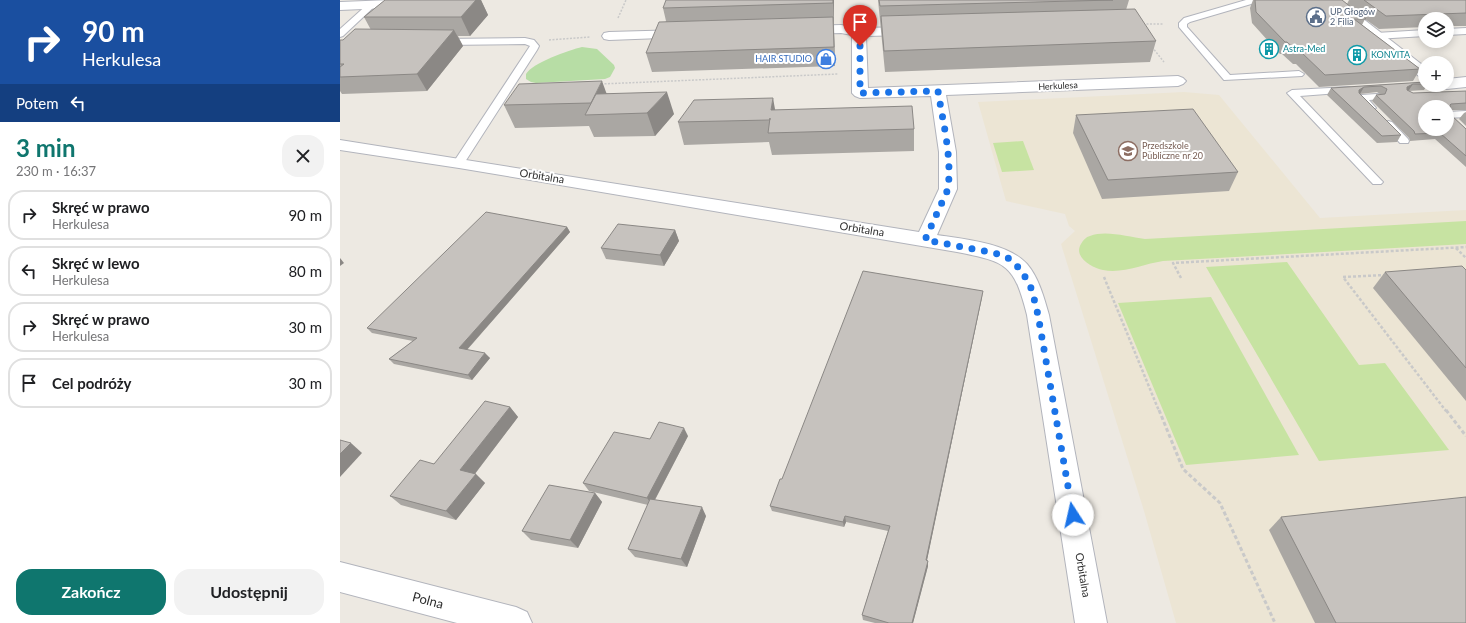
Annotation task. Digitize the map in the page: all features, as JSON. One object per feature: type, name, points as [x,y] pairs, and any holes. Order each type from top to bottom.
[{"type":"street","points":[[1332,0],[1418,69]]},
{"type":"street","points":[[340,6],[419,3]]},
{"type":"street","points":[[794,31],[841,29],[859,32],[923,30]]},
{"type":"street","name":"Herkulesa","points":[[859,32],[860,93],[1178,81]]},
{"type":"street","points":[[609,36],[694,34]]},
{"type":"street","points":[[925,240],[948,189],[949,182],[949,160],[938,91]]},
{"type":"street","name":"Orbitalna","points":[[340,145],[459,163],[925,240],[995,253],[1010,259],[1022,271],[1032,290],[1044,348],[1091,623]]},
{"type":"street","name":"Polna","points":[[340,577],[516,623]]},
{"type":"lane","points":[[1255,0],[1219,10],[1183,23],[1183,27],[1227,78],[1299,74]]},
{"type":"lane","points":[[341,38],[372,5]]},
{"type":"lane","points":[[1454,32],[1466,31]]},
{"type":"lane","points":[[1376,36],[1418,33]]},
{"type":"lane","points":[[437,42],[526,41],[534,43],[533,50],[459,163]]},
{"type":"lane","points":[[1377,182],[1292,93],[1394,87]]},
{"type":"lane","points":[[1404,141],[1361,98],[1406,96]]},
{"type":"lane","points":[[1454,115],[1466,114]]},
{"type":"path","points":[[1136,25],[1183,23]]},
{"type":"path","points":[[534,43],[559,38],[609,36]]},
{"type":"path","points":[[1150,43],[1178,81]]},
{"type":"path","points":[[597,84],[860,74]]},
{"type":"path","points":[[1456,247],[1466,258]]},
{"type":"path","points":[[1180,278],[1173,263],[1466,247]]},
{"type":"path","points":[[1389,274],[1343,277],[1466,436]]},
{"type":"path","points":[[1104,277],[1183,469],[1220,503],[1275,623]]},
{"type":"shaded area","points":[[1184,92],[1219,95],[1320,218],[1466,210],[1466,623],[1176,623],[1144,511],[1061,244],[1075,231],[1069,226],[1065,214],[1006,201],[978,102]]},
{"type":"green space","points":[[582,47],[597,49],[614,65],[615,68],[610,77],[605,79],[536,83],[526,79],[526,74],[543,61]]},
{"type":"green space","points":[[1023,141],[1034,170],[1002,172],[993,143]]},
{"type":"green space","points":[[1466,221],[1466,244],[1163,261],[1118,271],[1103,270],[1094,267],[1085,261],[1079,249],[1087,237],[1096,234],[1117,234],[1145,239]]},
{"type":"green space","points":[[1287,262],[1359,365],[1385,363],[1449,450],[1319,461],[1206,267]]},
{"type":"green space","points":[[1211,297],[1299,455],[1186,465],[1118,303]]},
{"type":"building","points":[[385,0],[476,0],[461,17],[364,17]]},
{"type":"building","points":[[666,0],[833,0],[833,3],[663,8]]},
{"type":"building","points":[[879,0],[1113,0],[880,6]]},
{"type":"building","points":[[1255,0],[1342,0],[1366,19],[1354,19],[1418,67],[1418,69],[1325,75],[1301,52],[1298,52],[1287,42],[1285,42],[1256,12]]},
{"type":"building","points":[[1364,0],[1466,0],[1466,13],[1418,12],[1418,15],[1386,16]]},
{"type":"building","points":[[1135,9],[1156,41],[884,51],[881,16]]},
{"type":"building","points":[[833,17],[834,47],[646,53],[659,22]]},
{"type":"building","points":[[355,29],[454,30],[417,74],[340,77],[340,67],[344,64],[340,64],[340,40],[343,40]]},
{"type":"building","points":[[602,81],[591,103],[504,105],[519,84]]},
{"type":"building","points":[[1418,82],[1418,84],[1413,84],[1407,87],[1407,90],[1413,93],[1466,91],[1466,103],[1454,104],[1454,100],[1418,100],[1418,134],[1415,134],[1414,131],[1376,95],[1385,94],[1387,89],[1381,86],[1364,87],[1359,90],[1359,93],[1401,135],[1382,136],[1331,88]]},
{"type":"building","points":[[667,92],[647,113],[585,115],[596,94]]},
{"type":"building","points":[[773,98],[771,110],[912,106],[914,129],[768,133],[770,120],[678,122],[694,100]]},
{"type":"building","points":[[1193,109],[1238,172],[1108,180],[1076,115]]},
{"type":"building","points":[[1454,118],[1466,129],[1466,156],[1443,136],[1454,136]]},
{"type":"building","points":[[486,212],[567,227],[459,348],[485,353],[468,375],[389,359],[417,338],[367,328]]},
{"type":"building","points":[[618,224],[675,230],[660,255],[601,248]]},
{"type":"building","points":[[1462,266],[1466,270],[1466,368],[1385,272]]},
{"type":"building","points":[[863,271],[983,291],[926,560],[928,561],[912,623],[889,623],[862,615],[890,526],[845,516],[843,522],[770,506],[780,479],[782,479]]},
{"type":"building","points":[[485,401],[510,407],[460,470],[476,474],[446,511],[390,496],[420,460],[434,464]]},
{"type":"building","points":[[659,422],[684,428],[647,498],[583,483],[614,432],[650,439]]},
{"type":"building","points":[[340,440],[351,443],[340,454]]},
{"type":"building","points":[[549,485],[595,493],[570,540],[522,531]]},
{"type":"building","points":[[1466,497],[1466,623],[1336,623],[1281,517]]},
{"type":"building","points":[[650,499],[702,507],[681,559],[628,549]]},
{"type":"place","name":"UP Głogów 2 Filia","points":[[1316,17]]},
{"type":"place","name":"Astra-Med","points":[[1269,49]]},
{"type":"place","name":"KONVITA","points":[[1357,55]]},
{"type":"place","name":"HAIR STUDIO","points":[[826,59]]},
{"type":"place","name":"Przedszkole Publiczne nr 20","points":[[1128,151]]},
{"type":"route","points":[[860,46],[860,93],[938,91],[949,160],[949,182],[948,189],[925,240],[995,253],[1010,259],[1022,271],[1032,290],[1038,315],[1073,515]]}]
